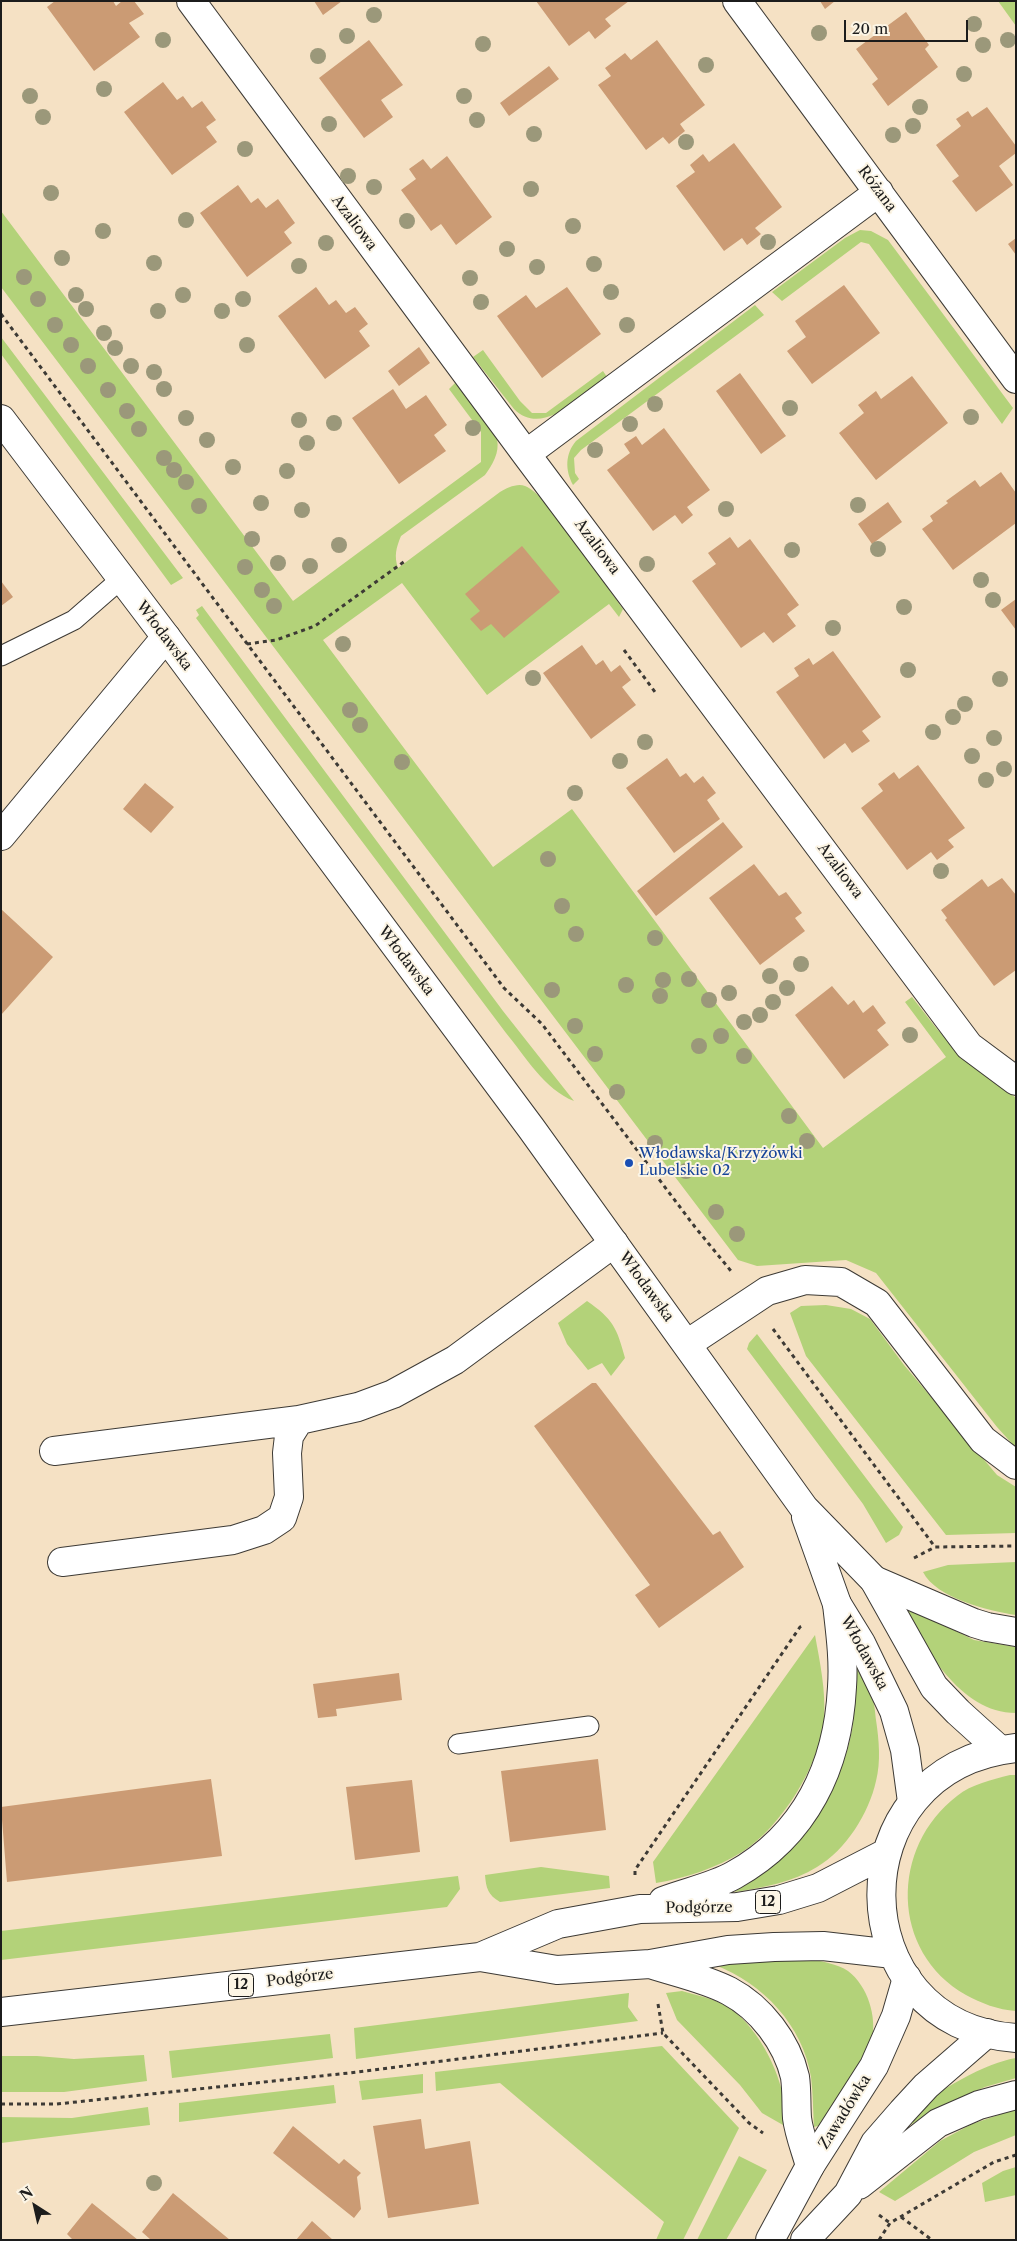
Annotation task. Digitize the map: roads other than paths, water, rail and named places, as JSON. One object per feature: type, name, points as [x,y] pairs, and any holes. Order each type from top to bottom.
[{"type":"main road","name":"Azaliowa","points":[[191,1],[526,454],[969,1046],[1016,1081]]},
{"type":"main road","name":"Różana","points":[[737,1],[1016,379]]},
{"type":"main road","points":[[526,454],[879,192]]},
{"type":"main road","name":"Włodawska","points":[[1,419],[166,637],[614,1243],[804,1508],[874,1580],[934,1687],[958,1712],[1008,1749]]},
{"type":"main road","points":[[1,836],[166,637]]},
{"type":"main road","points":[[54,1451],[299,1420],[358,1407],[393,1394],[421,1381],[455,1360],[614,1243]]},
{"type":"main road","points":[[687,1344],[767,1291],[805,1280],[841,1282],[877,1303],[983,1440],[1016,1466]]},
{"type":"main road","points":[[62,1562],[233,1540],[264,1530],[282,1518],[289,1497],[288,1444],[290,1436],[299,1420]]},
{"type":"main road","name":"Włodawska","points":[[804,1508],[837,1604],[862,1643],[894,1712],[905,1750],[912,1802]]},
{"type":"main road","points":[[874,1580],[926,1604],[988,1628],[1016,1632]]},
{"type":"main road","points":[[640,1909],[733,1876],[770,1850],[786,1836],[807,1808],[823,1780],[837,1730],[842,1679],[842,1652],[837,1604]]},
{"type":"main road","points":[[1008,1749],[983,1754],[951,1768],[937,1778],[912,1802],[896,1826],[886,1853],[881,1882],[881,1911],[893,1954],[907,1978],[936,2008],[960,2023],[986,2033],[1016,2038]]},
{"type":"main road","name":"Podgórze","points":[[480,1957],[558,1924],[640,1909],[737,1907],[779,1900],[818,1888],[886,1853]]},
{"type":"main road","name":"Podgórze","points":[[1,2012],[480,1957],[556,1970],[650,1964],[728,1950],[774,1947],[823,1946],[893,1954]]},
{"type":"main road","points":[[650,1964],[730,1992],[755,2011],[774,2032],[792,2066],[797,2091],[797,2119],[810,2166]]},
{"type":"main road","name":"Zawadówka","points":[[770,2240],[810,2166],[874,2066],[896,2016],[907,1978]]},
{"type":"main road","points":[[848,2194],[876,2143],[926,2086],[986,2033]]},
{"type":"main road","points":[[805,2240],[848,2194],[938,2123],[979,2105],[1016,2095]]},
{"type":"lane","points":[[1,656],[74,620],[121,579]]},
{"type":"lane","points":[[458,1744],[589,1726]]},
{"type":"place","name":"Włodawska/Krzyżówki Lubelskie 02","points":[[629,1163]]}]
